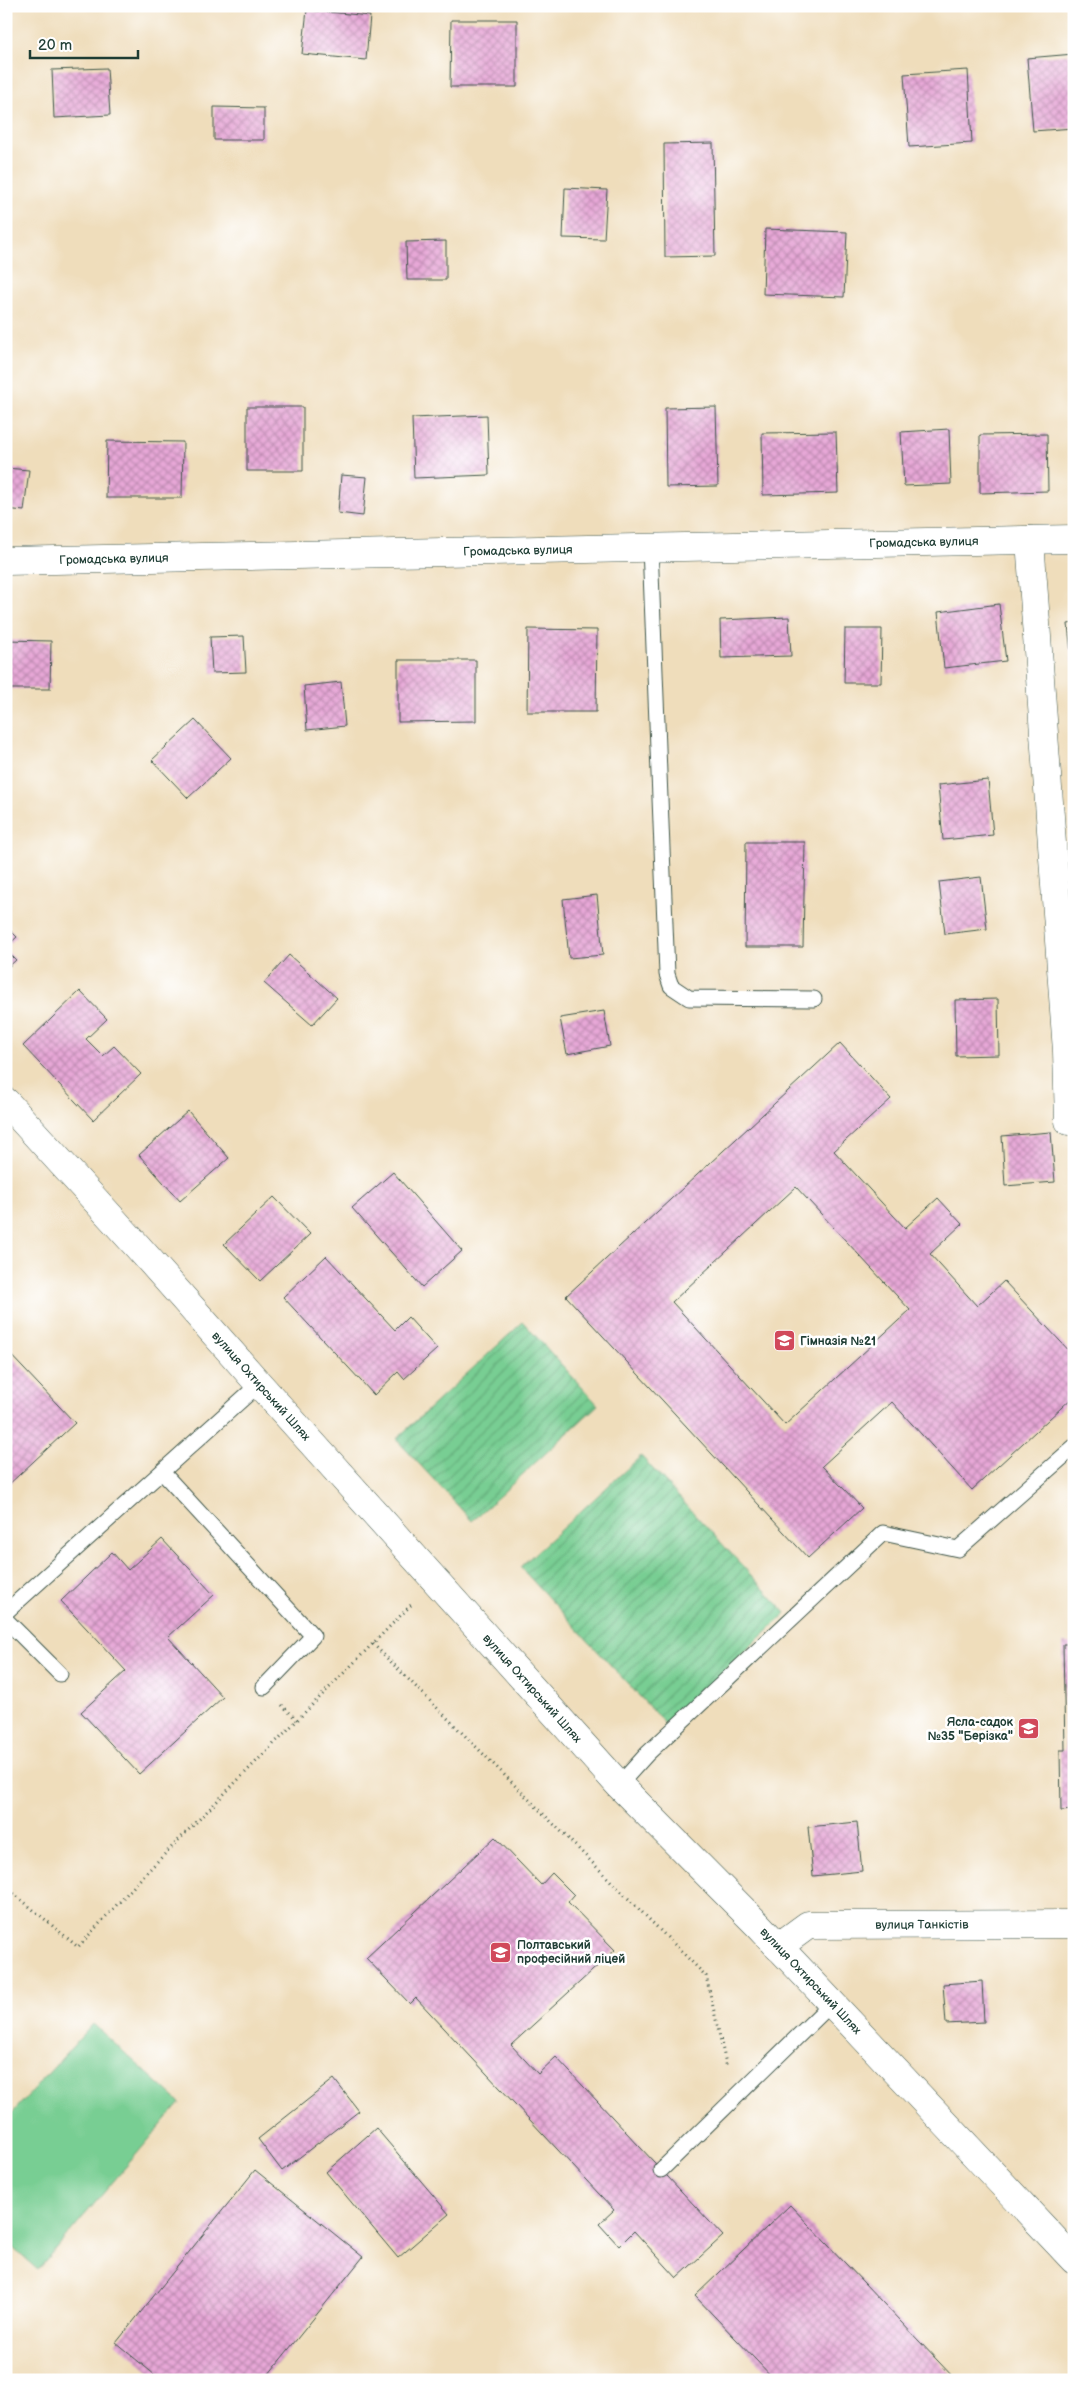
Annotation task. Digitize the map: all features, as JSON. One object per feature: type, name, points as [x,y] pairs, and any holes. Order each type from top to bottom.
[{"type":"street","name":"Громадська вулиця","points":[[6,561],[1074,538]]},
{"type":"street","points":[[1030,540],[1070,1050],[1069,1120]]},
{"type":"street","name":"вулиця Охтирський Шлях","points":[[6,1102],[620,1785],[832,2003],[1074,2260]]},
{"type":"street","name":"вулиця Танкістів","points":[[778,1947],[808,1925],[1074,1924]]},
{"type":"lane","points":[[650,548],[666,974],[672,986],[689,998],[814,999]]},
{"type":"lane","points":[[6,1612],[259,1384]]},
{"type":"lane","points":[[620,1785],[647,1754],[883,1534],[958,1549],[1074,1447]]},
{"type":"lane","points":[[162,1472],[313,1636],[264,1687]]},
{"type":"lane","points":[[6,1620],[60,1674]]},
{"type":"lane","points":[[661,2170],[832,2003]]},
{"type":"path","points":[[6,1887],[78,1947],[146,1873],[414,1602]]},
{"type":"path","points":[[373,1644],[706,1976],[734,2099]]},
{"type":"green space","points":[[523,1322],[598,1405],[472,1521],[396,1439]]},
{"type":"green space","points":[[641,1456],[786,1613],[666,1725],[520,1567]]},
{"type":"green space","points":[[93,2024],[180,2103],[38,2270],[6,2242],[6,2120]]},
{"type":"building","points":[[307,10],[370,16],[366,60],[302,54]]},
{"type":"building","points":[[451,20],[517,20],[517,87],[450,87]]},
{"type":"building","points":[[1074,54],[1074,128],[1033,131],[1027,58]]},
{"type":"building","points":[[107,68],[110,115],[54,118],[52,70]]},
{"type":"building","points":[[968,70],[972,143],[909,147],[904,74]]},
{"type":"building","points":[[214,107],[264,108],[264,140],[214,140]]},
{"type":"building","points":[[713,143],[715,256],[665,257],[664,144]]},
{"type":"building","points":[[565,188],[607,190],[604,239],[563,238]]},
{"type":"building","points":[[765,229],[847,232],[844,297],[763,294]]},
{"type":"building","points":[[446,241],[446,280],[407,280],[406,242]]},
{"type":"building","points":[[247,407],[303,407],[303,471],[247,471]]},
{"type":"building","points":[[716,407],[718,486],[666,487],[665,408]]},
{"type":"building","points":[[487,415],[489,475],[414,478],[412,418]]},
{"type":"building","points":[[949,429],[951,484],[904,486],[901,432]]},
{"type":"building","points":[[836,432],[838,493],[763,495],[762,433]]},
{"type":"building","points":[[1047,434],[1048,491],[980,493],[980,435]]},
{"type":"building","points":[[107,441],[183,442],[182,498],[106,498]]},
{"type":"building","points":[[6,468],[29,470],[24,511],[6,509]]},
{"type":"building","points":[[341,475],[367,477],[363,516],[338,513]]},
{"type":"building","points":[[999,604],[1006,661],[944,668],[938,612]]},
{"type":"building","points":[[789,617],[791,656],[721,658],[720,620]]},
{"type":"building","points":[[1074,623],[1074,663],[1072,663],[1068,624]]},
{"type":"building","points":[[528,629],[597,630],[596,712],[527,712]]},
{"type":"building","points":[[845,629],[882,629],[881,683],[844,683]]},
{"type":"building","points":[[244,636],[246,672],[212,673],[210,637]]},
{"type":"building","points":[[6,640],[51,641],[50,689],[6,689]]},
{"type":"building","points":[[398,660],[476,660],[476,721],[398,722]]},
{"type":"building","points":[[341,682],[345,726],[307,730],[304,686]]},
{"type":"building","points":[[195,720],[231,758],[188,798],[152,760]]},
{"type":"building","points":[[988,780],[993,835],[943,840],[938,785]]},
{"type":"building","points":[[746,842],[805,842],[803,947],[745,947]]},
{"type":"building","points":[[981,877],[987,929],[945,934],[939,882]]},
{"type":"building","points":[[597,895],[603,955],[569,958],[563,899]]},
{"type":"building","points":[[6,926],[17,937],[6,947]]},
{"type":"building","points":[[6,950],[16,960],[6,969]]},
{"type":"building","points":[[289,955],[337,998],[312,1025],[264,983]]},
{"type":"building","points":[[80,991],[107,1019],[86,1039],[103,1056],[114,1046],[141,1074],[93,1120],[23,1046]]},
{"type":"building","points":[[998,999],[999,1055],[956,1056],[955,1000]]},
{"type":"building","points":[[604,1011],[610,1046],[567,1054],[560,1018]]},
{"type":"building","points":[[840,1043],[891,1099],[834,1151],[905,1228],[938,1198],[962,1224],[930,1254],[977,1306],[1004,1281],[1074,1356],[1074,1396],[972,1490],[892,1402],[822,1466],[862,1508],[808,1558],[566,1296]],"holes":[[[796,1187],[910,1310],[785,1425],[672,1302]]]},
{"type":"building","points":[[188,1111],[229,1158],[180,1201],[139,1155]]},
{"type":"building","points":[[1051,1132],[1055,1182],[1005,1186],[1002,1136]]},
{"type":"building","points":[[393,1172],[462,1251],[422,1287],[352,1208]]},
{"type":"building","points":[[274,1197],[310,1234],[260,1281],[224,1244]]},
{"type":"building","points":[[326,1256],[395,1330],[408,1317],[437,1349],[404,1379],[398,1372],[374,1395],[283,1297]]},
{"type":"building","points":[[6,1350],[75,1423],[6,1487]]},
{"type":"building","points":[[162,1539],[214,1595],[168,1637],[223,1697],[139,1774],[81,1712],[126,1671],[61,1601],[112,1552],[128,1570]]},
{"type":"building","points":[[1063,1644],[1074,1644],[1074,1810],[1061,1811],[1060,1750],[1065,1750]]},
{"type":"building","points":[[857,1822],[862,1871],[813,1876],[808,1827]]},
{"type":"building","name":"Полтавський професійний ліцей","points":[[495,1837],[541,1885],[552,1873],[574,1895],[568,1902],[615,1950],[511,2045],[538,2074],[556,2057],[723,2236],[677,2278],[634,2231],[619,2246],[599,2224],[614,2210],[416,1998],[410,2004],[366,1958]]},
{"type":"building","points":[[982,1981],[984,2022],[946,2024],[943,1984]]},
{"type":"building","points":[[334,2079],[359,2111],[282,2171],[258,2139]]},
{"type":"building","points":[[376,2128],[449,2214],[398,2258],[326,2172]]},
{"type":"building","points":[[255,2170],[363,2257],[264,2380],[161,2380],[116,2343]]},
{"type":"building","points":[[790,2205],[956,2380],[775,2380],[695,2296]]},
{"type":"place","name":"Гімназія №21","points":[[784,1341]]},
{"type":"place","name":"Ясла-садок №35 \"Берізка\"","points":[[1029,1729]]},
{"type":"place","name":"Полтавський професійний ліцей","points":[[501,1952]]}]
